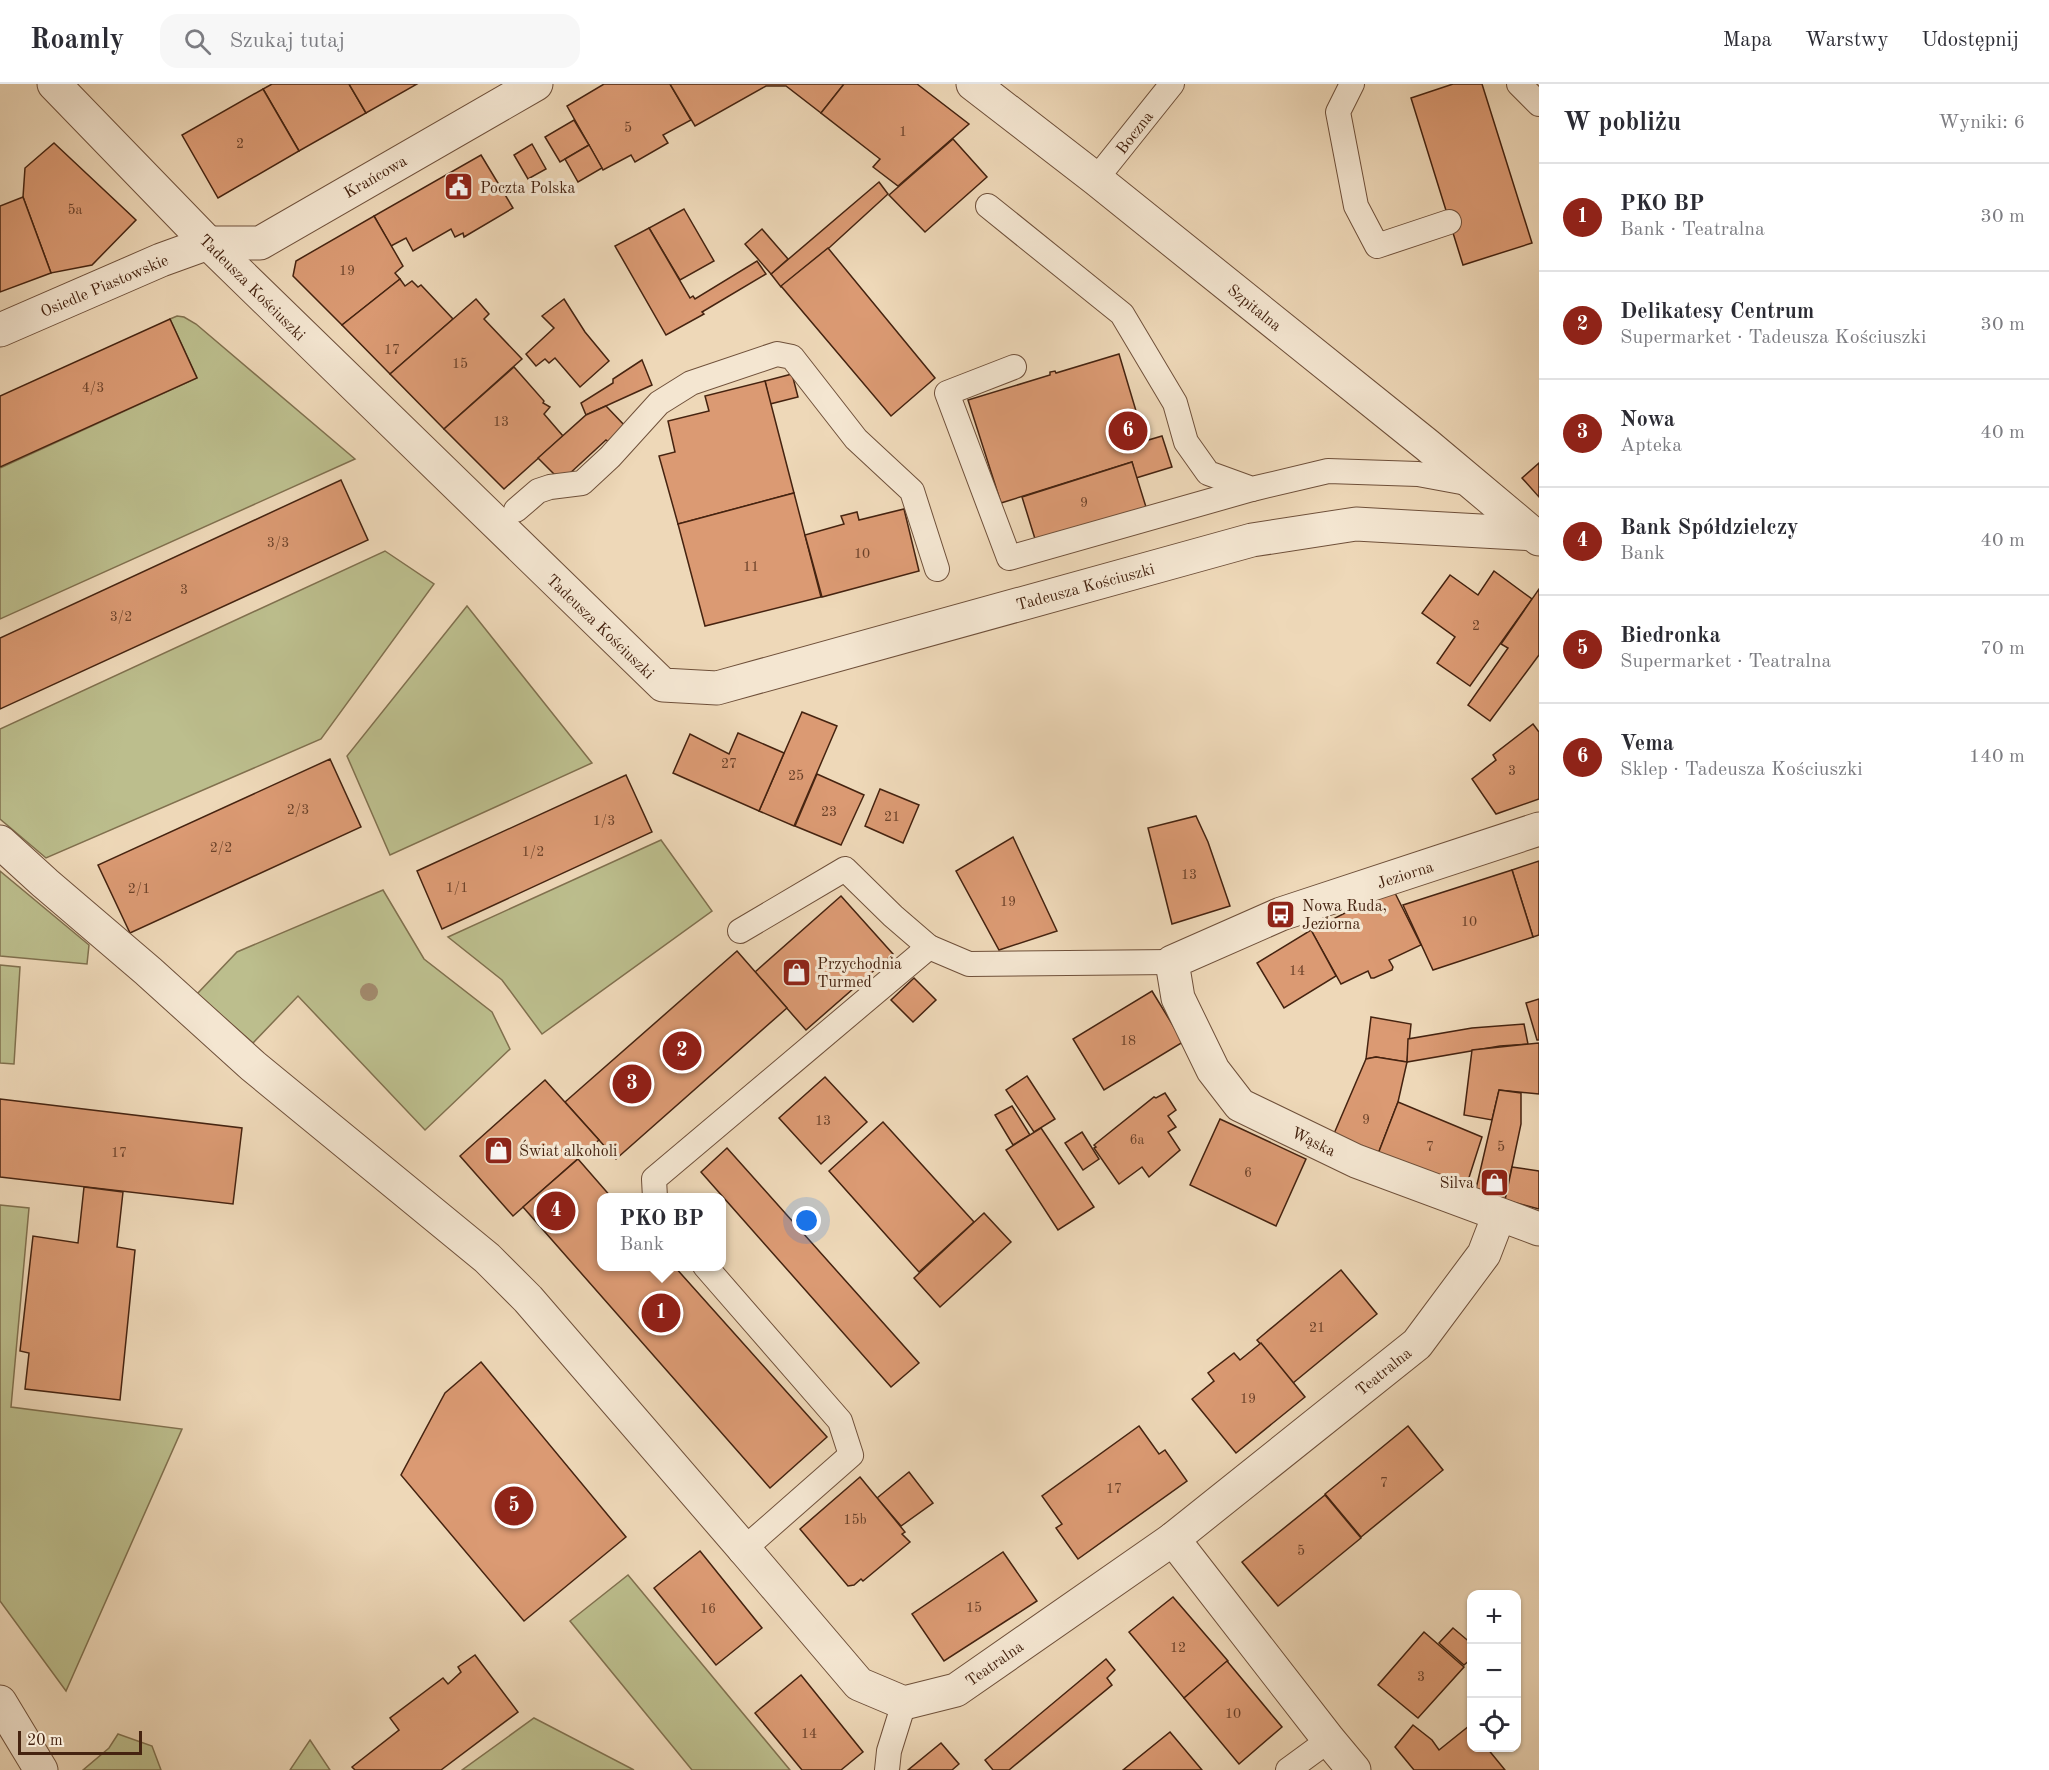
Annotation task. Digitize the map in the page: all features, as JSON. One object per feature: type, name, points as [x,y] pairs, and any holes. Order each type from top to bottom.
[{"type":"street","name":"Tadeusza Kościuszki","points":[[54,84],[208,243],[663,685],[717,688],[1252,540],[1356,524],[1537,536]]},
{"type":"street","name":"Szpitalna","points":[[973,84],[1096,179],[1477,485],[1537,536]]},
{"type":"street","name":"Krańcowa","points":[[208,243],[260,243],[516,89]]},
{"type":"street","name":"Osiedle Piastowskie","points":[[0,330],[160,260],[208,243]]},
{"type":"street","name":"Jeziorna","points":[[1172,962],[1281,914],[1539,829]]},
{"type":"street","points":[[0,842],[254,1066],[487,1258],[528,1299],[858,1684],[904,1703]]},
{"type":"street","name":"Wąska","points":[[1172,962],[1178,998],[1213,1070],[1240,1105],[1356,1161],[1539,1229]]},
{"type":"street","name":"Teatralna","points":[[904,1703],[956,1689],[1173,1539],[1417,1344],[1484,1254],[1499,1215]]},
{"type":"street","points":[[1173,1539],[1354,1770]]},
{"type":"street","points":[[0,1702],[41,1770]]},
{"type":"lane","name":"Boczna","points":[[1096,179],[1172,84]]},
{"type":"lane","points":[[1352,84],[1338,112],[1356,206],[1377,246],[1449,222]]},
{"type":"lane","points":[[1519,84],[1539,104]]},
{"type":"lane","points":[[988,206],[1122,314],[1175,403],[1186,442],[1208,473],[1252,489]]},
{"type":"lane","points":[[516,510],[538,491],[582,483],[610,457],[659,403],[692,383],[777,354],[792,357],[856,439],[912,491],[937,569]]},
{"type":"lane","points":[[1014,367],[947,393],[1009,558],[1252,489],[1328,471],[1418,474],[1477,485]]},
{"type":"lane","points":[[740,931],[845,869],[893,916],[929,946],[969,964],[1172,962]]},
{"type":"lane","points":[[655,1193],[654,1179],[929,946]]},
{"type":"lane","points":[[709,1271],[840,1421],[851,1455],[744,1549]]},
{"type":"lane","points":[[887,1770],[889,1752],[904,1703]]},
{"type":"lane","points":[[1288,1770],[1329,1740]]},
{"type":"green space","points":[[177,316],[196,324],[355,459],[0,619],[0,468],[197,378],[170,319]]},
{"type":"green space","points":[[385,551],[434,584],[321,739],[46,858],[0,819],[0,729]]},
{"type":"green space","points":[[467,606],[592,763],[390,855],[347,756]]},
{"type":"green space","points":[[661,840],[712,911],[542,1034],[502,980],[448,937]]},
{"type":"green space","points":[[0,871],[89,945],[87,964],[0,956]]},
{"type":"green space","points":[[383,890],[424,959],[492,1012],[510,1049],[425,1130],[298,996],[253,1043],[197,994],[237,952]]},
{"type":"green space","points":[[0,965],[20,967],[14,1064],[0,1063]]},
{"type":"green space","points":[[0,1205],[29,1208],[11,1407],[182,1429],[66,1691],[0,1601]]},
{"type":"green space","points":[[628,1575],[790,1770],[692,1770],[570,1621]]},
{"type":"green space","points":[[534,1718],[634,1770],[462,1770]]},
{"type":"green space","points":[[118,1734],[152,1746],[161,1770],[83,1770],[109,1748]]},
{"type":"green space","points":[[310,1740],[330,1770],[290,1770]]},
{"type":"building","points":[[272,84],[349,84],[366,113],[299,151],[263,89]]},
{"type":"building","points":[[349,84],[417,84],[366,113]]},
{"type":"building","points":[[604,84],[670,84],[691,120],[663,135],[668,143],[635,162],[631,155],[603,170],[567,106]]},
{"type":"building","points":[[670,84],[844,84],[821,113],[786,86],[766,86],[695,126]]},
{"type":"building","points":[[844,84],[917,84],[969,124],[898,186],[873,167],[880,159],[821,113]]},
{"type":"building","points":[[1453,84],[1482,84],[1532,243],[1463,265],[1411,98]]},
{"type":"building","points":[[263,89],[299,151],[218,198],[182,135]]},
{"type":"building","points":[[574,120],[589,145],[560,162],[545,137]]},
{"type":"building","points":[[953,139],[987,177],[925,232],[889,195]]},
{"type":"building","points":[[54,143],[136,220],[92,265],[51,273],[23,197],[25,168]]},
{"type":"building","points":[[532,144],[546,169],[528,179],[514,155]]},
{"type":"building","points":[[589,145],[602,168],[578,182],[565,159]]},
{"type":"building","points":[[481,155],[513,208],[464,237],[463,233],[455,237],[451,229],[413,251],[406,238],[391,246],[374,216]]},
{"type":"building","points":[[879,182],[888,194],[830,247],[781,287],[771,274]]},
{"type":"building","points":[[23,197],[51,273],[0,292],[0,206]]},
{"type":"building","points":[[684,209],[714,261],[680,280],[649,228]]},
{"type":"building","points":[[374,216],[403,266],[395,273],[400,279],[342,325],[293,276],[296,261]]},
{"type":"building","points":[[649,228],[690,298],[693,296],[695,299],[757,261],[766,274],[702,312],[704,314],[666,335],[615,246]]},
{"type":"building","points":[[762,229],[788,259],[771,274],[745,244]]},
{"type":"building","points":[[828,248],[935,378],[891,416],[781,286]]},
{"type":"building","points":[[400,279],[405,286],[412,281],[418,287],[421,285],[453,319],[390,374],[342,325]]},
{"type":"building","points":[[476,299],[489,314],[484,319],[522,359],[444,429],[390,374]]},
{"type":"building","points":[[564,299],[585,332],[609,361],[580,387],[555,358],[549,363],[545,359],[536,366],[526,354],[554,328],[542,316]]},
{"type":"building","points":[[170,319],[197,378],[0,467],[0,396]]},
{"type":"building","points":[[1119,354],[1145,441],[1162,436],[1172,467],[1136,478],[1132,462],[1001,503],[968,400],[1050,375],[1050,372],[1055,371],[1056,373]]},
{"type":"building","points":[[642,360],[652,385],[586,415],[581,403],[613,383],[613,379]]},
{"type":"building","points":[[514,367],[544,401],[543,403],[550,407],[544,414],[563,436],[504,489],[444,429]]},
{"type":"building","points":[[792,374],[798,397],[770,404],[765,381]]},
{"type":"building","points":[[765,381],[794,493],[678,524],[659,456],[675,452],[668,421],[709,411],[705,396]]},
{"type":"building","points":[[606,406],[626,427],[609,442],[606,440],[568,475],[554,474],[538,458],[586,415]]},
{"type":"building","points":[[1132,462],[1146,507],[1036,542],[1022,497]]},
{"type":"building","points":[[1539,463],[1539,497],[1522,478]]},
{"type":"building","points":[[341,480],[368,540],[0,709],[0,638]]},
{"type":"building","points":[[794,493],[821,597],[705,626],[678,524]]},
{"type":"building","points":[[904,509],[919,571],[822,597],[805,535],[844,524],[841,516],[857,512],[859,520]]},
{"type":"building","points":[[1494,571],[1532,599],[1470,686],[1437,663],[1455,637],[1422,613],[1450,575],[1478,595]]},
{"type":"building","points":[[1539,589],[1539,655],[1490,721],[1468,705],[1508,648],[1501,644]]},
{"type":"building","points":[[802,712],[837,726],[794,826],[759,811]]},
{"type":"building","points":[[1533,724],[1539,732],[1539,799],[1496,814],[1472,779],[1496,760],[1493,755]]},
{"type":"building","points":[[738,733],[784,753],[759,811],[673,773],[690,734],[729,754]]},
{"type":"building","points":[[330,759],[361,827],[130,933],[98,865]]},
{"type":"building","points":[[817,774],[864,795],[841,845],[795,826]]},
{"type":"building","points":[[626,775],[652,832],[442,929],[417,871]]},
{"type":"building","points":[[880,789],[919,805],[903,843],[865,826]]},
{"type":"building","points":[[1196,816],[1208,842],[1230,906],[1172,924],[1148,828]]},
{"type":"building","points":[[1013,837],[1057,931],[999,950],[956,871]]},
{"type":"building","points":[[1539,861],[1539,935],[1533,937],[1512,870]]},
{"type":"building","points":[[1512,870],[1533,937],[1433,970],[1403,905]]},
{"type":"building","points":[[1393,889],[1421,945],[1389,960],[1393,967],[1392,970],[1374,978],[1371,978],[1368,971],[1341,984],[1311,930]]},
{"type":"building","points":[[841,896],[893,954],[806,1030],[755,972]]},
{"type":"building","points":[[1311,930],[1336,976],[1284,1008],[1257,963]]},
{"type":"building","points":[[737,951],[787,1008],[616,1159],[565,1102]]},
{"type":"building","points":[[914,978],[936,1000],[913,1022],[891,1000]]},
{"type":"building","points":[[1152,991],[1183,1042],[1104,1090],[1073,1039]]},
{"type":"building","points":[[1539,999],[1539,1040],[1537,1040],[1526,1003]]},
{"type":"building","points":[[1371,1017],[1411,1024],[1407,1062],[1376,1057],[1366,1059]]},
{"type":"building","points":[[1524,1024],[1528,1044],[1500,1046],[1407,1062],[1408,1039],[1472,1028]]},
{"type":"building","points":[[1539,1043],[1539,1094],[1499,1090],[1492,1120],[1464,1115],[1472,1050]]},
{"type":"building","points":[[1376,1057],[1407,1062],[1398,1102],[1378,1154],[1333,1136],[1366,1059]]},
{"type":"building","points":[[1027,1076],[1055,1119],[1034,1132],[1006,1090]]},
{"type":"building","points":[[825,1077],[867,1122],[821,1164],[779,1118]]},
{"type":"building","points":[[545,1080],[599,1140],[513,1216],[460,1156]]},
{"type":"building","points":[[1499,1090],[1521,1093],[1521,1124],[1505,1200],[1475,1193]]},
{"type":"building","points":[[1165,1093],[1176,1110],[1168,1116],[1176,1127],[1168,1132],[1180,1150],[1149,1177],[1142,1167],[1119,1184],[1094,1145],[1154,1097]]},
{"type":"building","points":[[0,1099],[242,1128],[233,1204],[0,1177]]},
{"type":"building","points":[[1398,1102],[1482,1137],[1465,1190],[1378,1154]]},
{"type":"building","points":[[1012,1106],[1030,1135],[1013,1145],[995,1115]]},
{"type":"building","points":[[1220,1119],[1306,1159],[1276,1226],[1190,1185]]},
{"type":"building","points":[[883,1122],[974,1222],[919,1272],[829,1171]]},
{"type":"building","points":[[1041,1128],[1094,1207],[1058,1230],[1006,1150]]},
{"type":"building","points":[[1082,1132],[1099,1159],[1083,1170],[1065,1143]]},
{"type":"building","points":[[727,1148],[919,1363],[891,1387],[726,1200],[726,1193],[720,1193],[701,1172]]},
{"type":"building","points":[[578,1159],[608,1193],[597,1193],[597,1271],[678,1271],[827,1437],[770,1488],[523,1207]]},
{"type":"building","points":[[1512,1167],[1539,1171],[1539,1209],[1505,1200]]},
{"type":"building","points":[[84,1187],[123,1192],[117,1247],[135,1250],[120,1400],[25,1389],[29,1353],[20,1351],[33,1236],[78,1243]]},
{"type":"building","points":[[984,1213],[1011,1242],[940,1307],[914,1278]]},
{"type":"building","points":[[1341,1270],[1377,1314],[1293,1383],[1257,1340]]},
{"type":"building","points":[[1261,1343],[1305,1397],[1236,1453],[1192,1399],[1214,1381],[1208,1373],[1234,1353],[1240,1360]]},
{"type":"building","points":[[481,1362],[626,1537],[524,1621],[401,1475],[445,1393]]},
{"type":"building","points":[[1139,1426],[1159,1454],[1165,1450],[1187,1481],[1078,1559],[1056,1528],[1062,1524],[1042,1496]]},
{"type":"building","points":[[1408,1426],[1443,1470],[1361,1537],[1325,1494]]},
{"type":"building","points":[[909,1472],[933,1503],[901,1526],[877,1498]]},
{"type":"building","points":[[860,1477],[905,1532],[902,1534],[910,1542],[863,1581],[861,1579],[854,1585],[848,1586],[800,1529]]},
{"type":"building","points":[[1325,1495],[1361,1538],[1278,1606],[1242,1562]]},
{"type":"building","points":[[700,1551],[762,1628],[716,1665],[654,1588]]},
{"type":"building","points":[[1003,1552],[1037,1601],[944,1661],[912,1614]]},
{"type":"building","points":[[1173,1597],[1228,1661],[1184,1698],[1129,1632]]},
{"type":"building","points":[[1453,1628],[1467,1640],[1467,1662],[1464,1665],[1439,1643]]},
{"type":"building","points":[[1424,1632],[1464,1667],[1418,1718],[1378,1685]]},
{"type":"building","points":[[475,1655],[518,1712],[441,1770],[355,1770],[352,1767],[399,1730],[390,1718],[443,1678],[448,1684],[461,1672],[458,1667]]},
{"type":"building","points":[[1106,1659],[1115,1670],[1107,1678],[1112,1685],[1009,1770],[993,1770],[985,1760]]},
{"type":"building","points":[[1227,1661],[1282,1727],[1239,1764],[1184,1698]]},
{"type":"building","points":[[801,1675],[863,1752],[841,1770],[802,1770],[755,1713]]},
{"type":"building","points":[[1413,1725],[1432,1740],[1439,1750],[1467,1728],[1467,1752],[1490,1752],[1505,1770],[1414,1770],[1395,1747]]},
{"type":"building","points":[[1170,1732],[1202,1770],[1123,1770]]},
{"type":"building","points":[[941,1743],[959,1764],[952,1770],[908,1770]]},
{"type":"place","name":"Poczta Polska","points":[[459,187]]},
{"type":"place","name":"Vema","points":[[1128,431]]},
{"type":"place","name":"Nowa Ruda, Jeziorna","points":[[1281,914]]},
{"type":"place","name":"Przychodnia Turmed","points":[[796,972]]},
{"type":"place","name":"Delikatesy Centrum","points":[[682,1051]]},
{"type":"place","name":"Nowa","points":[[632,1084]]},
{"type":"place","name":"Świat alkoholi","points":[[498,1150]]},
{"type":"place","name":"Silva","points":[[1495,1182]]},
{"type":"place","name":"Bank Spółdzielczy","points":[[556,1211]]},
{"type":"place","name":"PKO BP","points":[[661,1313]]},
{"type":"place","name":"Biedronka","points":[[514,1506]]}]
